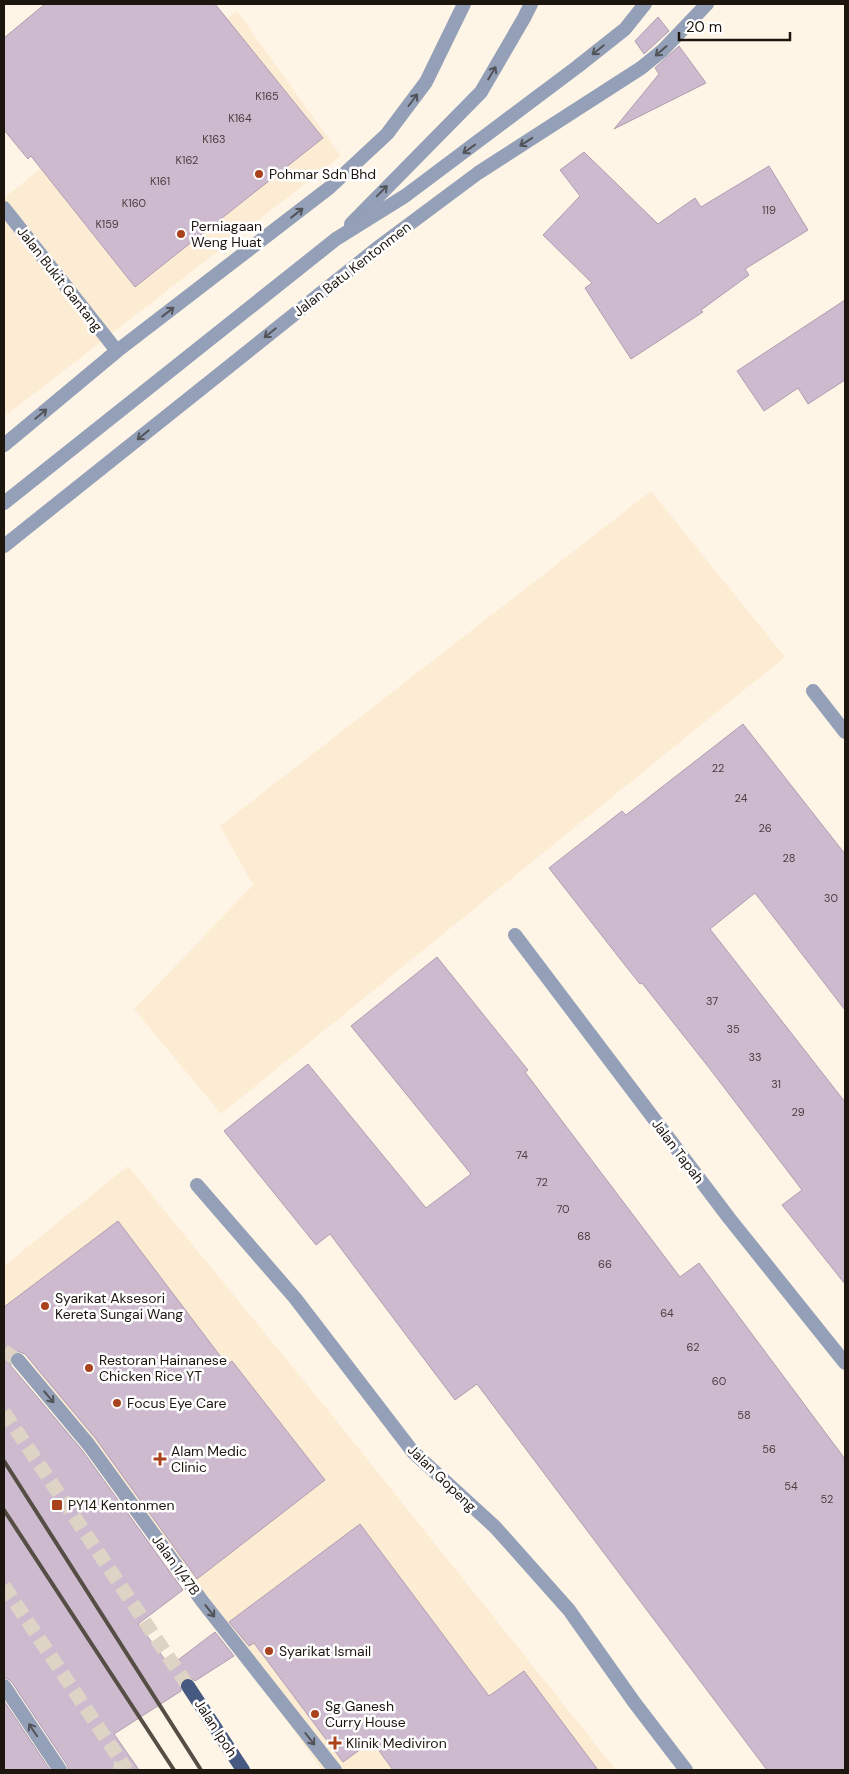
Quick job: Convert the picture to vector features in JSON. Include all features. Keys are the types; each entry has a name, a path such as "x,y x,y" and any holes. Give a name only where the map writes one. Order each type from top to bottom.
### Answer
{"main road":[{"name":"Jalan Ipoh","path":"188,1686 243,1770"}],"street":[{"path":"4,445 117,351 329,188 387,134 426,82 464,4"},
{"path":"336,239 481,92 531,4"},
{"path":"4,503 336,239 405,196 578,67 625,29 645,4"},
{"name":"Jalan Batu Kentonmen","path":"4,546 395,235 478,172 641,68 662,51 707,4"},
{"name":"Jalan Bukit Gantang","path":"4,208 117,351"},
{"path":"814,691 845,732"},
{"name":"Jalan Tapah","path":"515,935 729,1218 845,1363"},
{"name":"Jalan Gopeng","path":"197,1185 295,1298 413,1452 495,1527 569,1610 634,1702 686,1770"},
{"name":"Jalan 1/47B","path":"18,1360 89,1445 202,1601 335,1770"},
{"path":"4,1686 60,1770"}],"shaded area":[{"path":"237,11 341,156 4,417 4,198"},
{"path":"651,491 785,657 221,1114 134,1009 253,885 220,826"},
{"path":"128,1166 327,1409 616,1770 322,1770 4,1325 4,1266"}],"building":[{"path":"45,4 215,4 323,138 135,287 31,156 28,159 4,130 4,38"},
{"path":"658,17 669,31 644,54 635,41"},
{"path":"679,46 706,83 614,129 659,74 655,68"},
{"path":"584,152 658,224 695,198 701,207 769,166 808,230 745,269 749,275 701,310 703,312 631,359 585,288 592,283 543,235 580,196 560,170"},
{"path":"845,300 845,380 808,404 798,388 764,411 737,371"},
{"path":"743,724 845,854 845,1010 755,893 710,929 845,1102 845,1284 782,1205 802,1190 710,1069 549,868 622,811 626,815"},
{"path":"437,957 528,1070 525,1072 680,1277 699,1263 845,1459 845,1770 767,1770 477,1384 455,1400 330,1234 316,1245 224,1131 308,1064 426,1208 471,1174 351,1026"},
{"path":"118,1221 227,1365 232,1361 325,1480 197,1579 96,1439 25,1354 17,1351 12,1354 9,1361 11,1366 82,1450 183,1590 138,1624 170,1666 215,1632 234,1656 195,1681 191,1678 184,1678 180,1683 181,1691 114,1734 139,1770 69,1770 11,1681 4,1677 4,1307"},
{"path":"360,1524 489,1696 524,1671 598,1770 393,1770 372,1741 343,1762 254,1643 249,1646 229,1622"},
{"path":"4,1701 50,1770 4,1770"}],"tunnel":[{"path":"4,1351 18,1360"},
{"path":"4,1412 188,1686"},
{"path":"4,1586 127,1770"},
{"path":"120,1770 121,1762"}],"railway":[{"path":"4,1461 201,1770"},
{"path":"4,1510 174,1770"}],"place":[{"name":"Pohmar Sdn Bhd","path":"259,174"},
{"name":"Perniagaan Weng Huat","path":"181,234"},
{"name":"Syarikat Aksesori Kereta Sungai Wang","path":"45,1306"},
{"name":"Restoran Hainanese Chicken Rice YT","path":"89,1368"},
{"name":"Focus Eye Care","path":"117,1403"},
{"name":"Alam Medic Clinic","path":"160,1459"},
{"name":"PY14 Kentonmen","path":"57,1505"},
{"name":"Syarikat Ismail","path":"269,1651"},
{"name":"Sg Ganesh Curry House","path":"315,1714"},
{"name":"Klinik Mediviron","path":"335,1743"}]}
